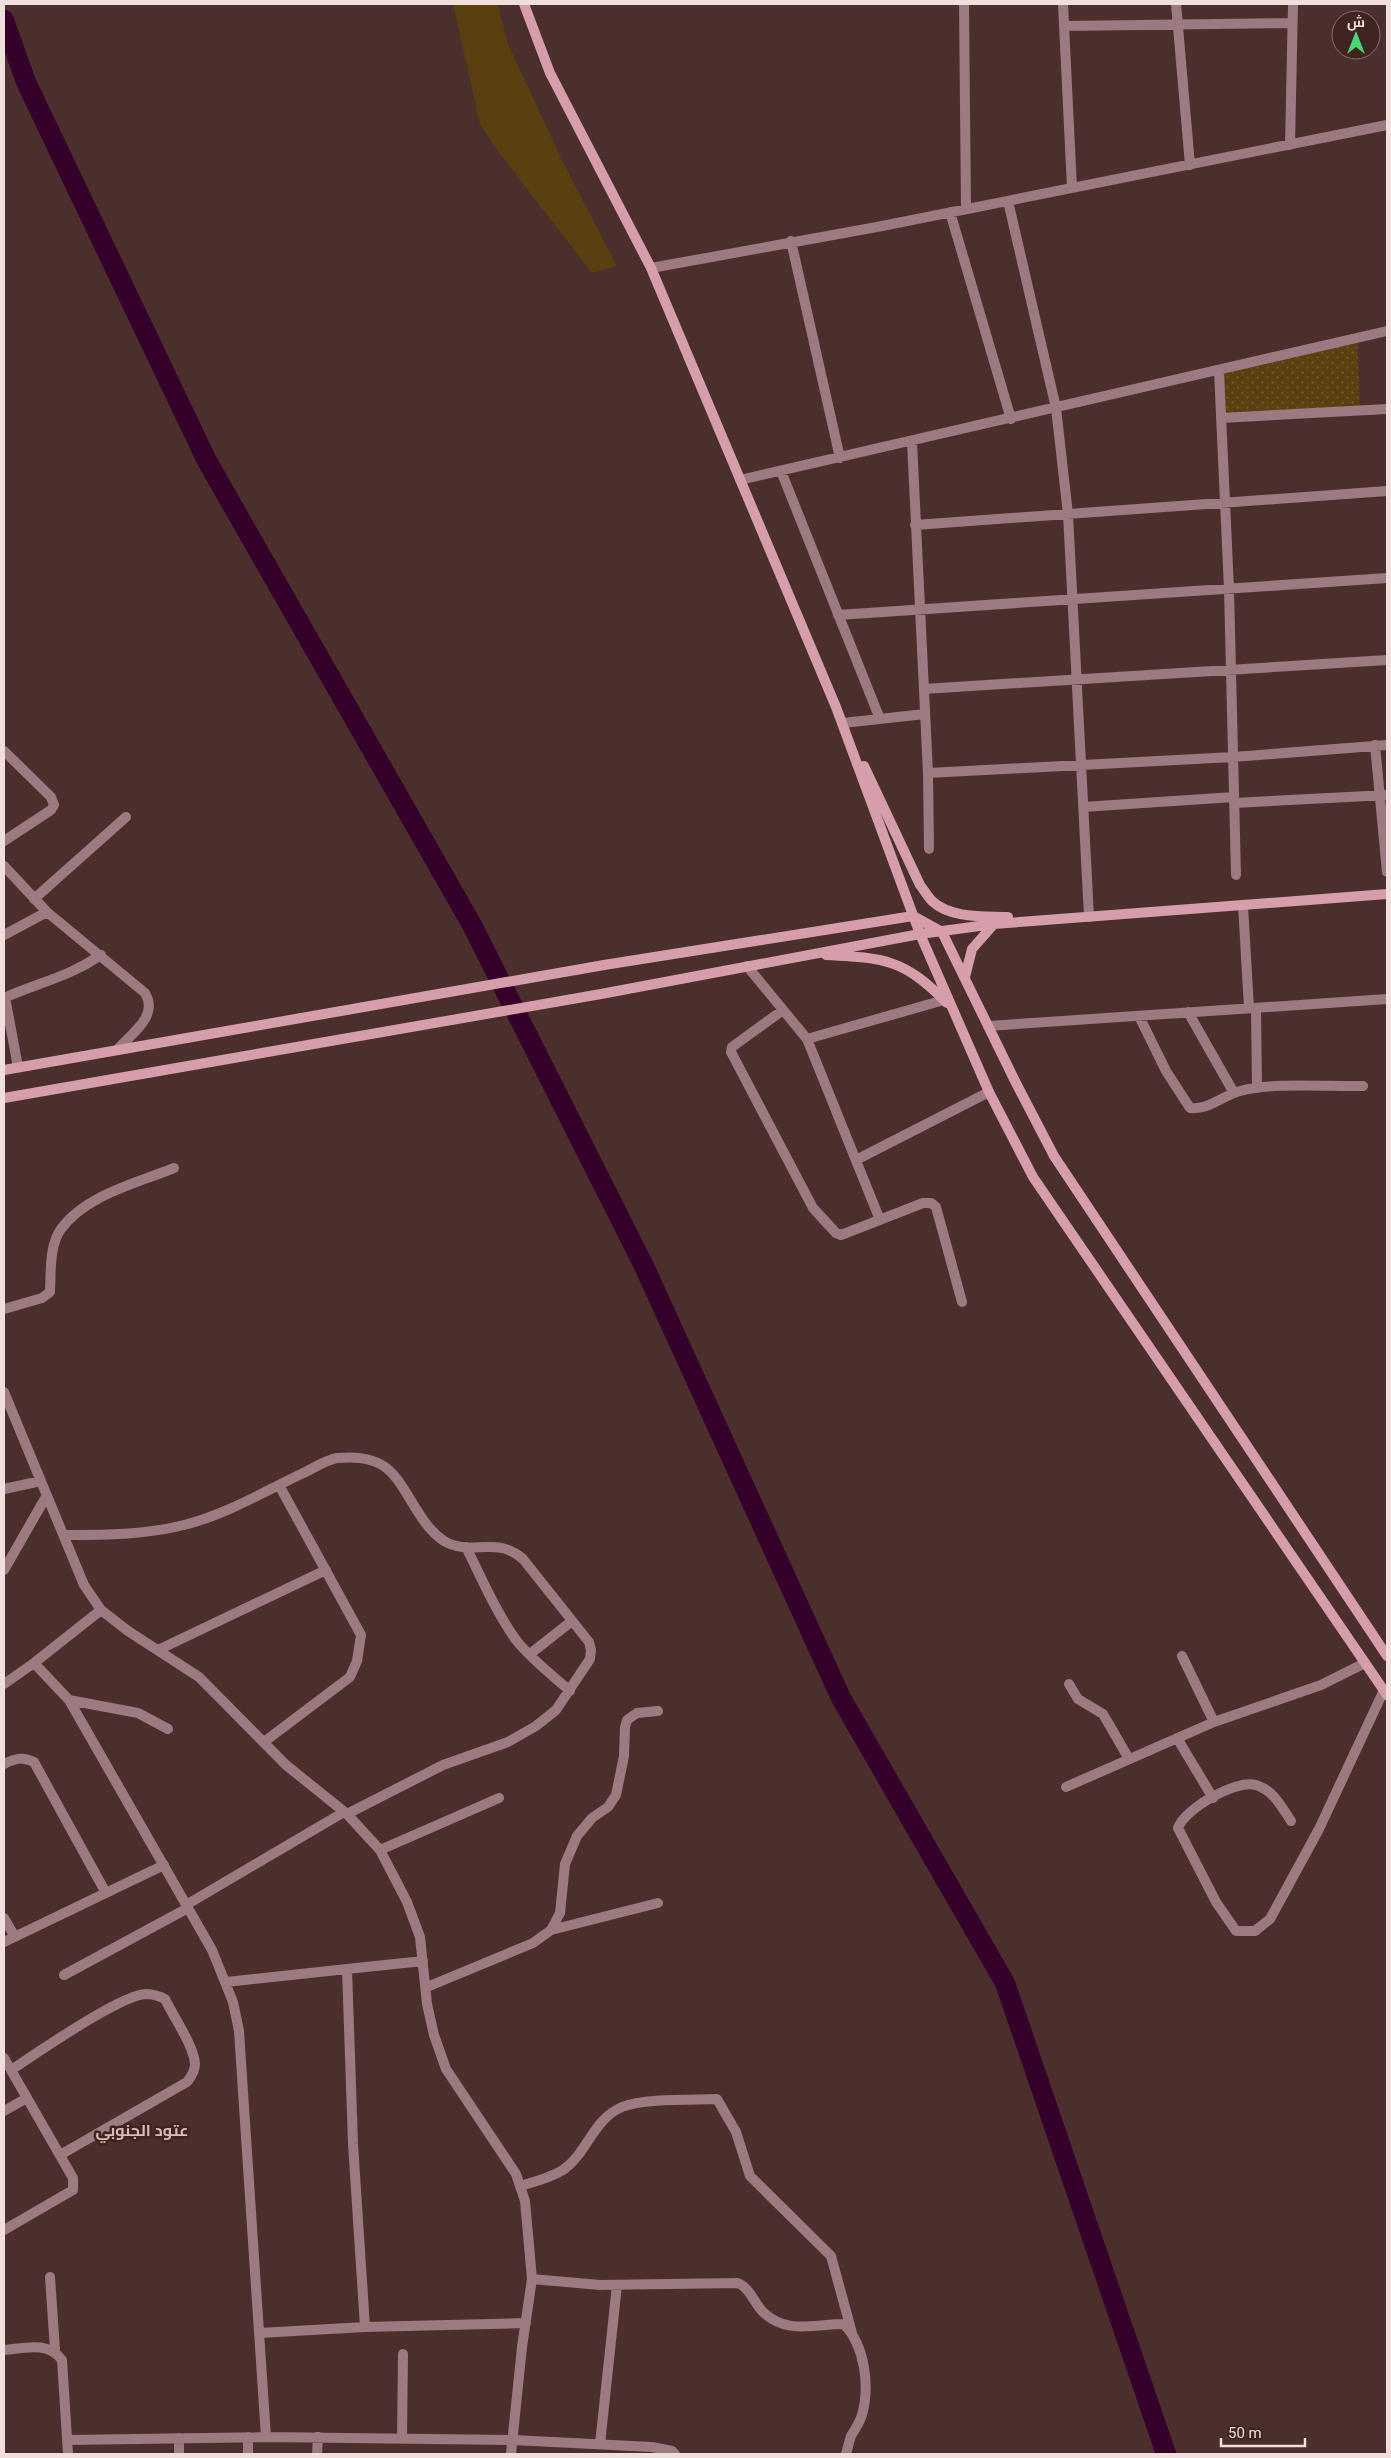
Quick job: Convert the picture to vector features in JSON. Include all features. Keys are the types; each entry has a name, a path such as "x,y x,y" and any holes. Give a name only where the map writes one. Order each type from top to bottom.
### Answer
{"street":[{"path":"524,4 550,73 651,268 836,707 920,885 932,901 946,909 961,914 1059,919"},
{"path":"964,4 966,209"},
{"path":"1063,4 1072,188"},
{"path":"1176,4 1190,164"},
{"path":"1290,144 1293,4"},
{"path":"1064,26 1292,23"},
{"path":"651,268 1008,201 1387,125"},
{"path":"1008,201 1056,408 1068,514 1089,917"},
{"path":"950,212 1011,419"},
{"path":"791,241 840,458"},
{"path":"740,480 912,442 1387,331"},
{"path":"1219,371 1229,589 1236,875"},
{"path":"1221,418 1387,409"},
{"path":"912,442 930,849"},
{"path":"781,471 880,719"},
{"path":"915,525 1387,492"},
{"path":"838,615 1387,578"},
{"path":"924,689 1387,660"},
{"path":"836,707 920,934 989,1092 1033,1177 1386,1692 1319,1829 1270,1919 1255,1932 1236,1932 1216,1902 1178,1828 1181,1819 1192,1809 1226,1791 1255,1785 1273,1794 1291,1821"},
{"path":"843,723 925,714"},
{"path":"928,773 1233,757 1387,744"},
{"path":"1375,745 1383,795 1387,872"},
{"path":"4,751 51,798 54,805 52,810 4,841"},
{"path":"1083,807 1383,795"},
{"path":"34,899 126,817"},
{"path":"4,866 46,912 101,955 145,993 150,1002 149,1014 116,1050"},
{"path":"4,1098 601,994 920,934 994,924 1387,894"},
{"path":"1243,905 1253,1008 1257,1088"},
{"path":"4,935 46,912"},
{"path":"4,1070 604,965 913,916 942,932 1054,1156 1387,1656"},
{"path":"965,977 972,949 994,924"},
{"path":"808,954 875,957 907,969 929,985 952,1008"},
{"path":"18,1067 4,998 67,975 101,955"},
{"path":"747,966 807,1039 880,1220"},
{"path":"988,1026 1387,999"},
{"path":"807,1039 944,1000"},
{"path":"783,1010 732,1047 732,1056 805,1194 818,1214 840,1235 923,1203 931,1203 936,1207 962,1302"},
{"path":"1188,1012 1234,1093"},
{"path":"1139,1016 1166,1071 1190,1108 1200,1109 1234,1093 1257,1088 1363,1086"},
{"path":"856,1160 989,1092"},
{"path":"4,1309 42,1298 50,1292 53,1250 60,1230 80,1211 103,1196 174,1168"},
{"path":"4,1392 84,1584 102,1610 199,1677 286,1764 346,1813 380,1850 407,1902 420,1937 427,2004 434,2035 446,2069 494,2138 516,2174 525,2202 529,2228 532,2279 511,2454"},
{"path":"64,1535 125,1536 154,1532 187,1524 226,1510 335,1458 364,1458 383,1466 398,1483 421,1518 445,1541 466,1547 498,1547 512,1550 523,1560 589,1642 591,1650 590,1658 570,1691 556,1710 536,1726 508,1742 443,1765 346,1813 64,1975"},
{"path":"4,1489 41,1481"},
{"path":"264,1742 350,1677 357,1661 362,1635 279,1485"},
{"path":"4,1570 47,1495"},
{"path":"466,1547 500,1615 517,1641 570,1691"},
{"path":"158,1650 326,1570"},
{"path":"4,1684 102,1610"},
{"path":"530,1654 572,1621"},
{"path":"1182,1656 1214,1722"},
{"path":"34,1663 69,1700 187,1906 226,1982 239,2031 266,2437"},
{"path":"1066,1787 1214,1722 1321,1685 1366,1663"},
{"path":"1069,1684 1078,1699 1103,1714 1129,1759"},
{"path":"69,1700 138,1713 168,1729"},
{"path":"551,1930 560,1913 565,1864 577,1836 592,1818 608,1807 616,1795 624,1756 627,1720 637,1713 658,1710"},
{"path":"1177,1738 1213,1798"},
{"path":"4,1764 15,1759 27,1759 34,1762 106,1893"},
{"path":"380,1850 499,1798"},
{"path":"4,1942 164,1865"},
{"path":"426,1987 533,1943 551,1930 658,1903"},
{"path":"4,1918 15,1937"},
{"path":"226,1982 424,1961"},
{"path":"347,1969 353,2144 365,2327"},
{"path":"10,2070 120,2002 145,1994 157,1995 164,1999 192,2052 195,2065 192,2076 187,2082 60,2154"},
{"path":"4,2058 74,2178 73,2190 4,2230"},
{"path":"4,2111 27,2098"},
{"path":"520,2186 548,2178 564,2169 597,2126 623,2107 642,2103 717,2099 736,2132 750,2176 831,2256 852,2333 860,2354 867,2386 862,2417 851,2437 846,2454"},
{"path":"50,2277 55,2350 62,2360 68,2454"},
{"path":"532,2279 617,2285 738,2282 744,2285 763,2312 778,2322 805,2328 844,2324 852,2333"},
{"path":"600,2444 617,2285"},
{"path":"259,2333 365,2327 526,2323"},
{"path":"4,2350 43,2347 55,2350"},
{"path":"402,2438 403,2354"},
{"path":"67,2440 248,2437 513,2440 652,2447 672,2451 675,2454"},
{"path":"248,2437 248,2454"},
{"path":"179,2438 179,2454"},
{"path":"317,2454 318,2438"}],"shaded area":[{"path":"453,4 498,4 507,42 564,164 617,266 592,273 500,154 480,124"},
{"path":"1357,338 1360,410 1221,418 1219,371"}],"waterway":[{"path":"4,20 26,82 207,461 472,925 643,1264 841,1698 1005,1983 1166,2454"}],"district":[{"name":"عتود الجنوبي","path":"142,2130"}]}
